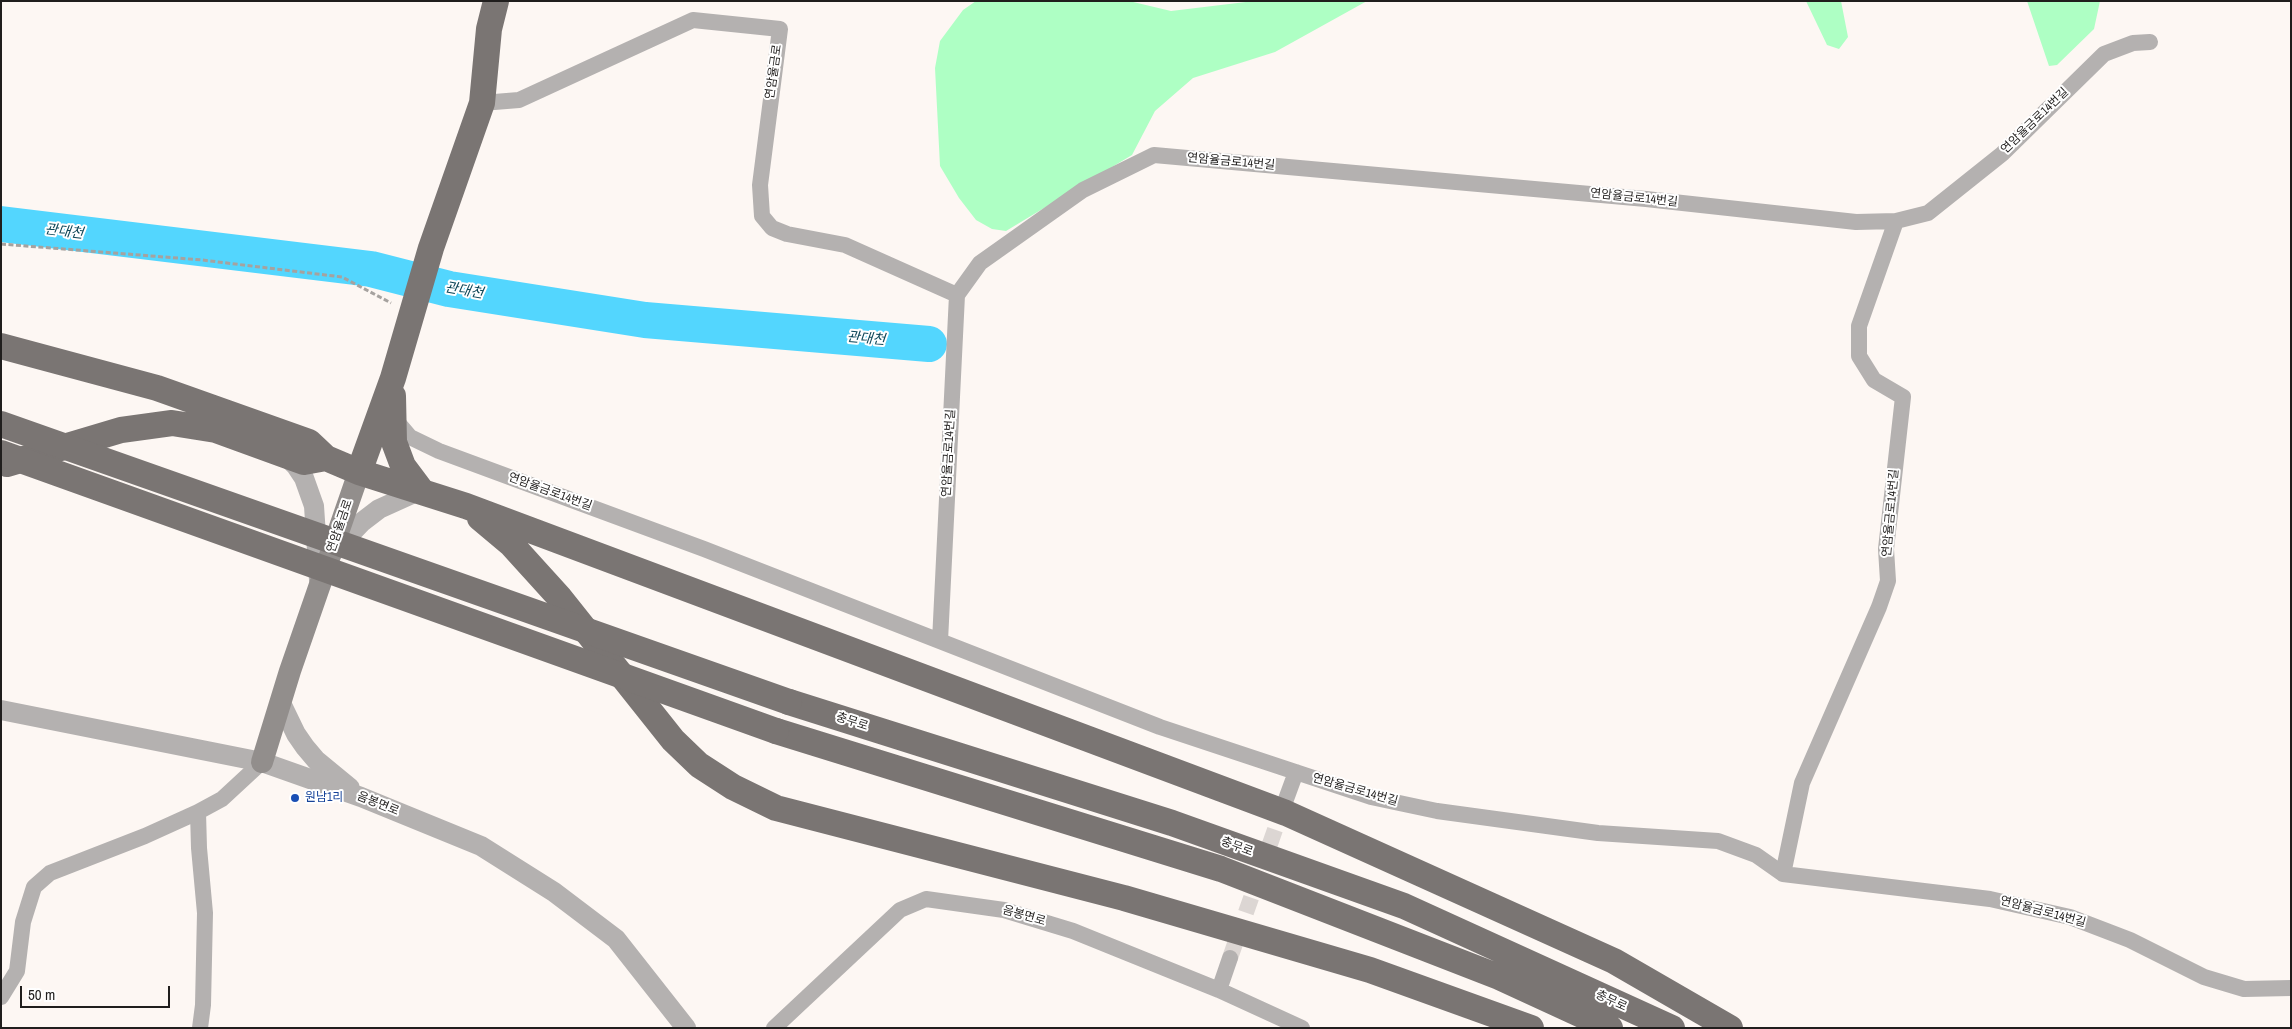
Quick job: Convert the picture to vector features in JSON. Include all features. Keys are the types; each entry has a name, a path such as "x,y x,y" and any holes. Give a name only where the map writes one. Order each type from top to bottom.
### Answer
{"main road":[{"path":"482,103 489,29 496,1"},
{"name":"연암율금로","path":"262,762 329,557 393,378 431,248 482,103"},
{"path":"1,346 157,388 309,442 326,458 359,472 421,490 466,506 1286,813 1614,961 1730,1028"},
{"path":"393,378 392,416 394,442 404,466 421,490"},
{"path":"1,466 121,430 172,423 216,430 304,462 326,458"},
{"name":"충무로","path":"1,424 789,702 1172,823 1404,906 1672,1028"},
{"name":"충무로","path":"1,452 776,731 1221,869 1499,977 1610,1028"},
{"path":"466,506 511,544 543,577 673,740 700,765 741,791 776,808 1124,898 1370,970 1531,1028"}],"street":[{"name":"연암율금로","path":"482,103 519,100 692,20 780,29 760,185 762,216 772,228 788,234 845,245 957,295"},
{"name":"연암율금로14번길","path":"940,641 957,295 980,263 988,257 1084,190 1154,155 1646,198 1856,222 1896,221 1928,213 1994,160 2104,54 2133,43 2150,42"},
{"name":"연암율금로14번길","path":"1783,874 1802,783 1879,608 1888,580 1886,549 1903,397 1874,380 1859,356 1859,326 1896,221"},
{"name":"연암율금로14번길","path":"392,416 410,437 439,451 704,549 1160,727 1371,797 1437,812 1598,833 1718,842 1756,855 1783,874 1990,899 2008,903 2070,917 2130,940 2204,977 2244,989 2291,988"},
{"path":"284,454 296,466 304,478 314,506 319,587"},
{"path":"329,557 373,513 421,490"},
{"path":"281,703 296,734 316,760 361,797"},
{"name":"음봉면로","path":"1,710 262,762 361,797 481,846 554,892 616,939 686,1028"},
{"path":"1,997 17,971 23,922 34,887 50,873 145,836 222,799 262,762"},
{"path":"1285,802 1296,772"},
{"path":"198,812 205,913 203,1006 200,1028"},
{"name":"음봉면로","path":"774,1028 900,910 926,899 953,901 1004,910 1073,930 1219,990 1302,1028"},
{"path":"1219,990 1230,958"}],"path":[{"path":"1,244 202,260 342,277 414,303"}],"green space":[{"path":"976,1 1129,1 1171,11 1254,1 1367,1 1275,52 1193,78 1155,111 1132,155 1006,231 992,229 976,220 959,198 940,166 935,68 940,41 963,10"},
{"path":"1806,1 1841,1 1848,37 1839,49 1827,45"},
{"path":"2027,1 2100,1 2094,29 2057,65 2049,66"}],"waterway":[{"name":"관대천","path":"1,224 371,269 449,289 645,320 929,344"}],"tunnel":[{"path":"1230,958 1284,804"}],"place":[{"name":"원남1리","path":"295,798"}]}
